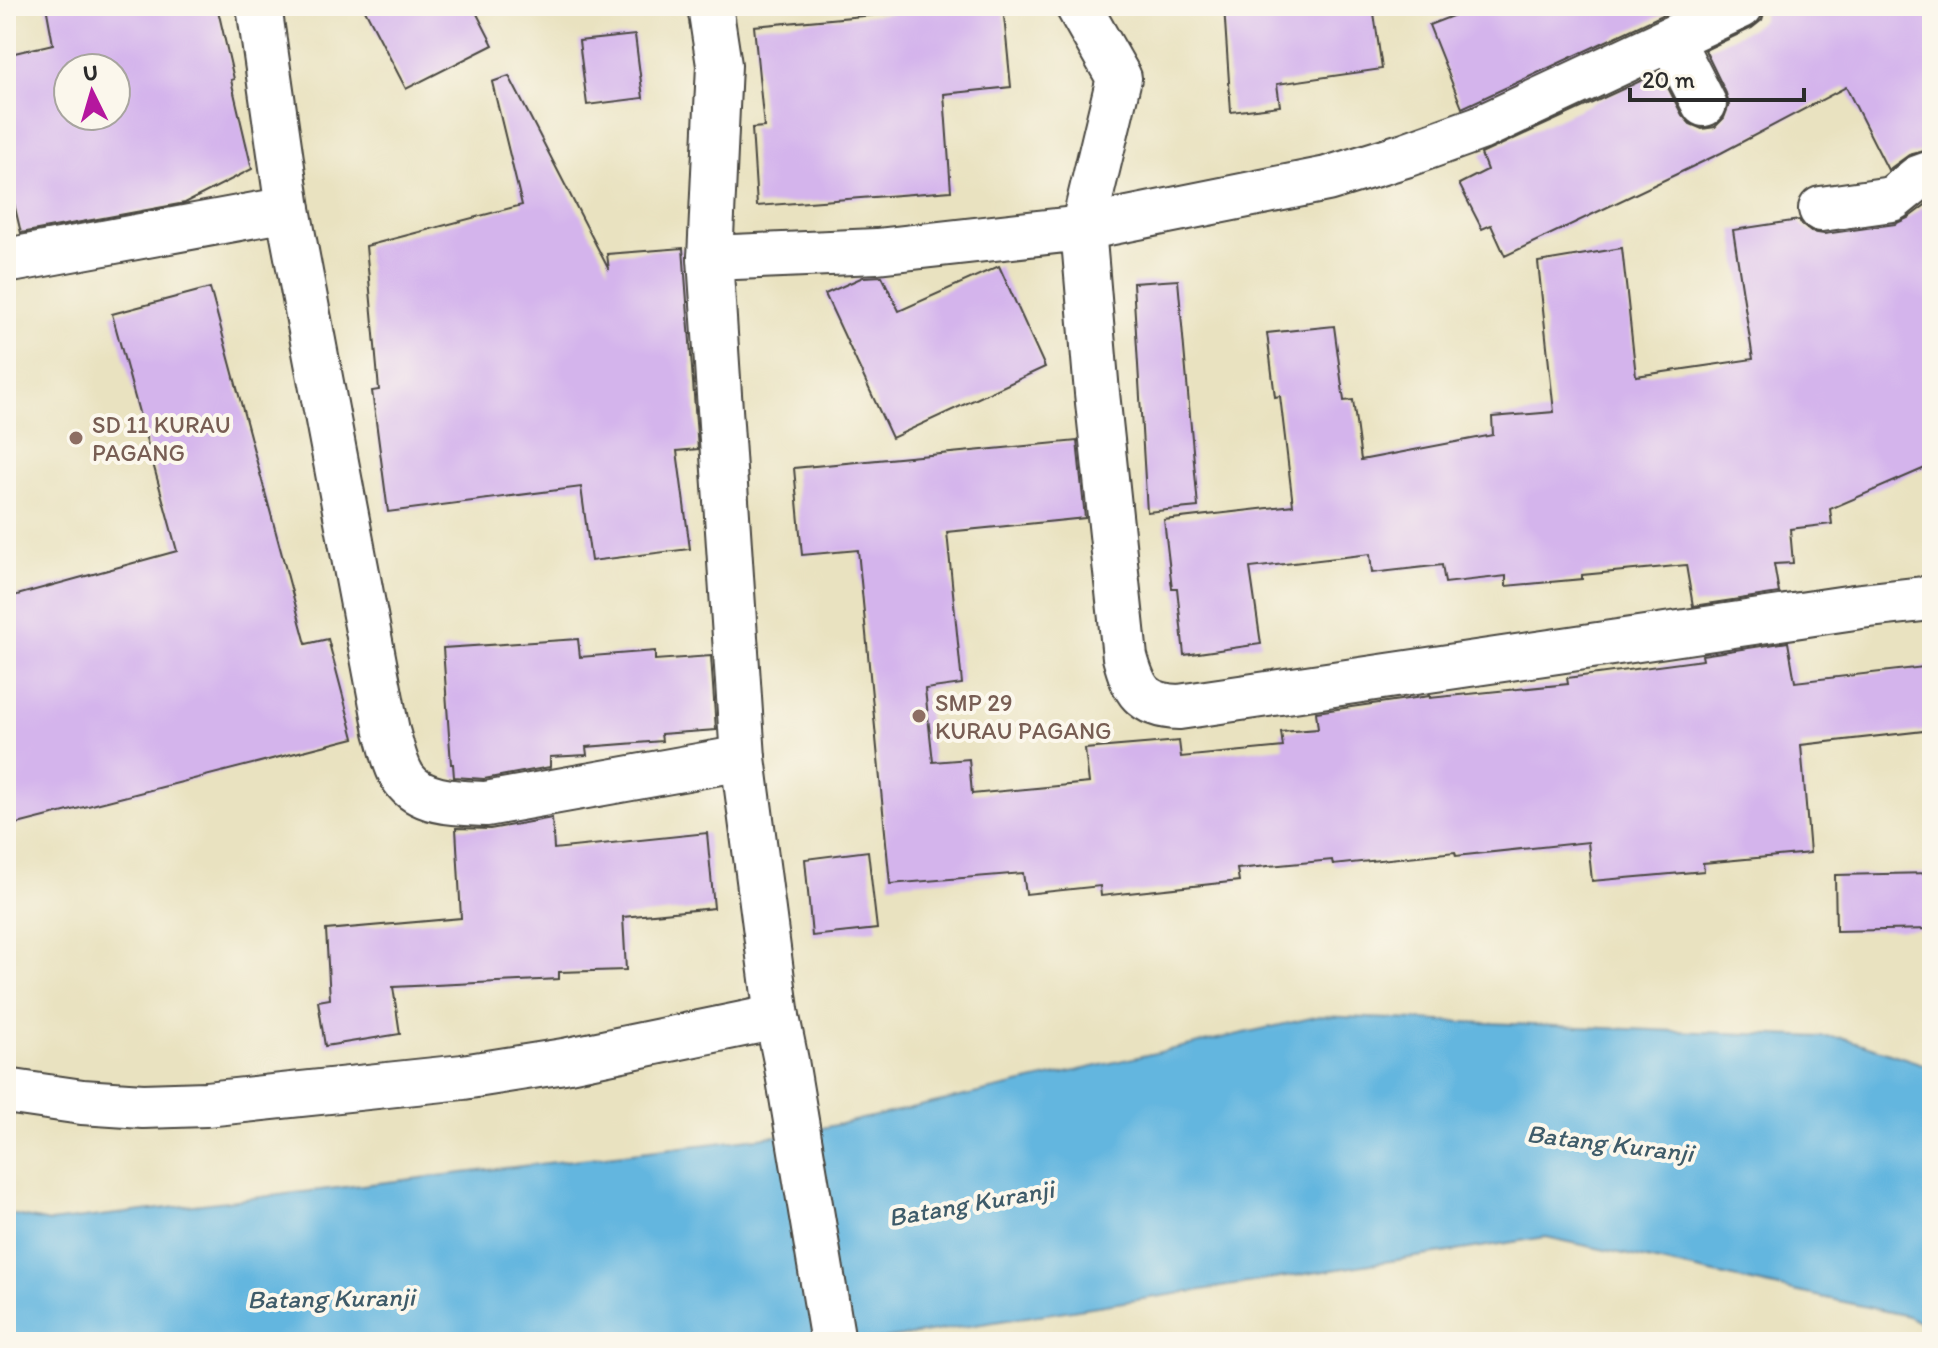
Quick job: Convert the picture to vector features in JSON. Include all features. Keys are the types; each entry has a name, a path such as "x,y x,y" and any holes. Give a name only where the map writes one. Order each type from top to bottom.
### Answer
{"street":[{"path":"259,6 288,209 387,731 405,781 427,797 486,804 743,758"},
{"path":"710,6 719,65 710,258 743,758 777,1017 833,1342"},
{"path":"1078,6 1119,78 1083,228 1125,657 1140,694 1162,706 1179,707 1932,598"},
{"path":"710,258 877,251 1083,228 1327,179 1480,128 1741,6"},
{"path":"1671,39 1704,104"},
{"path":"1821,209 1892,199 1918,178 1932,173"},
{"path":"6,261 288,209"},
{"path":"6,1091 82,1102 143,1106 206,1104 463,1077 564,1061 777,1017"}],"water":[{"name":"Batang Kuranji","path":"1320,1016 1844,1038 1932,1067 1932,1329 1908,1316 1546,1237 864,1342 6,1342 6,1213 50,1222 800,1133"}],"building":[{"path":"46,6 217,6 252,169 185,203 21,233 6,170 6,55 53,44"},
{"path":"363,6 473,6 493,45 406,89"},
{"path":"1003,6 1011,87 944,94 951,191 757,206 752,128 764,127 754,26 895,13 894,9"},
{"path":"1224,6 1373,6 1382,69 1277,84 1280,106 1231,112"},
{"path":"1478,6 1682,6 1462,108 1429,25"},
{"path":"1766,6 1932,6 1932,149 1909,155 1888,170 1846,87 1721,153 1505,256 1491,225 1482,229 1459,184 1487,170 1481,154 1660,72 1682,115 1690,124 1702,129 1715,127 1724,118 1729,105 1705,50 1752,28 1762,20"},
{"path":"635,35 643,98 587,105 579,41"},
{"path":"509,76 609,270 607,254 683,248 698,449 677,451 690,549 591,561 581,487 388,512 372,391 379,390 366,246 522,205 492,82"},
{"path":"1932,200 1932,465 1830,509 1832,524 1790,529 1793,563 1774,564 1779,593 1693,606 1686,565 1506,586 1506,576 1445,583 1442,565 1372,573 1370,554 1250,568 1261,644 1184,655 1177,588 1172,588 1164,520 1293,505 1280,396 1275,397 1267,333 1334,326 1344,401 1353,400 1361,460 1493,435 1492,417 1554,412 1538,262 1622,248 1636,376 1753,359 1733,230 1799,220 1811,232 1824,234 1895,224"},
{"path":"999,266 1045,367 892,438 825,294 863,277 882,276 899,311"},
{"path":"1178,280 1198,507 1147,512 1133,283"},
{"path":"210,288 306,644 328,639 354,738 6,827 6,598 177,551 112,314"},
{"path":"1077,441 1085,518 947,532 962,684 925,689 933,762 969,759 972,794 1089,783 1085,749 1179,741 1181,757 1283,747 1281,732 1318,729 1316,712 1430,696 1568,684 1567,678 1703,660 1702,655 1788,642 1795,682 1932,666 1932,730 1801,745 1810,853 1703,863 1704,871 1592,881 1588,842 1456,856 1455,852 1333,865 1332,860 1237,869 1239,881 1101,896 1100,886 1026,894 1023,873 890,884 858,550 802,555 794,468"},
{"path":"578,639 580,657 655,651 655,660 711,656 716,730 661,734 662,741 586,747 587,755 550,757 550,767 484,779 454,777 443,648"},
{"path":"552,818 554,849 707,833 714,908 623,917 626,970 559,972 559,979 393,987 400,1034 325,1046 318,1001 330,999 326,930 461,918 456,828 490,829"},
{"path":"868,851 877,929 812,936 805,859"},
{"path":"1932,873 1932,929 1836,931 1835,875"}],"place":[{"name":"SD 11 KURAU PAGANG","path":"76,438"},
{"name":"SMP 29 KURAU PAGANG","path":"919,716"}]}
